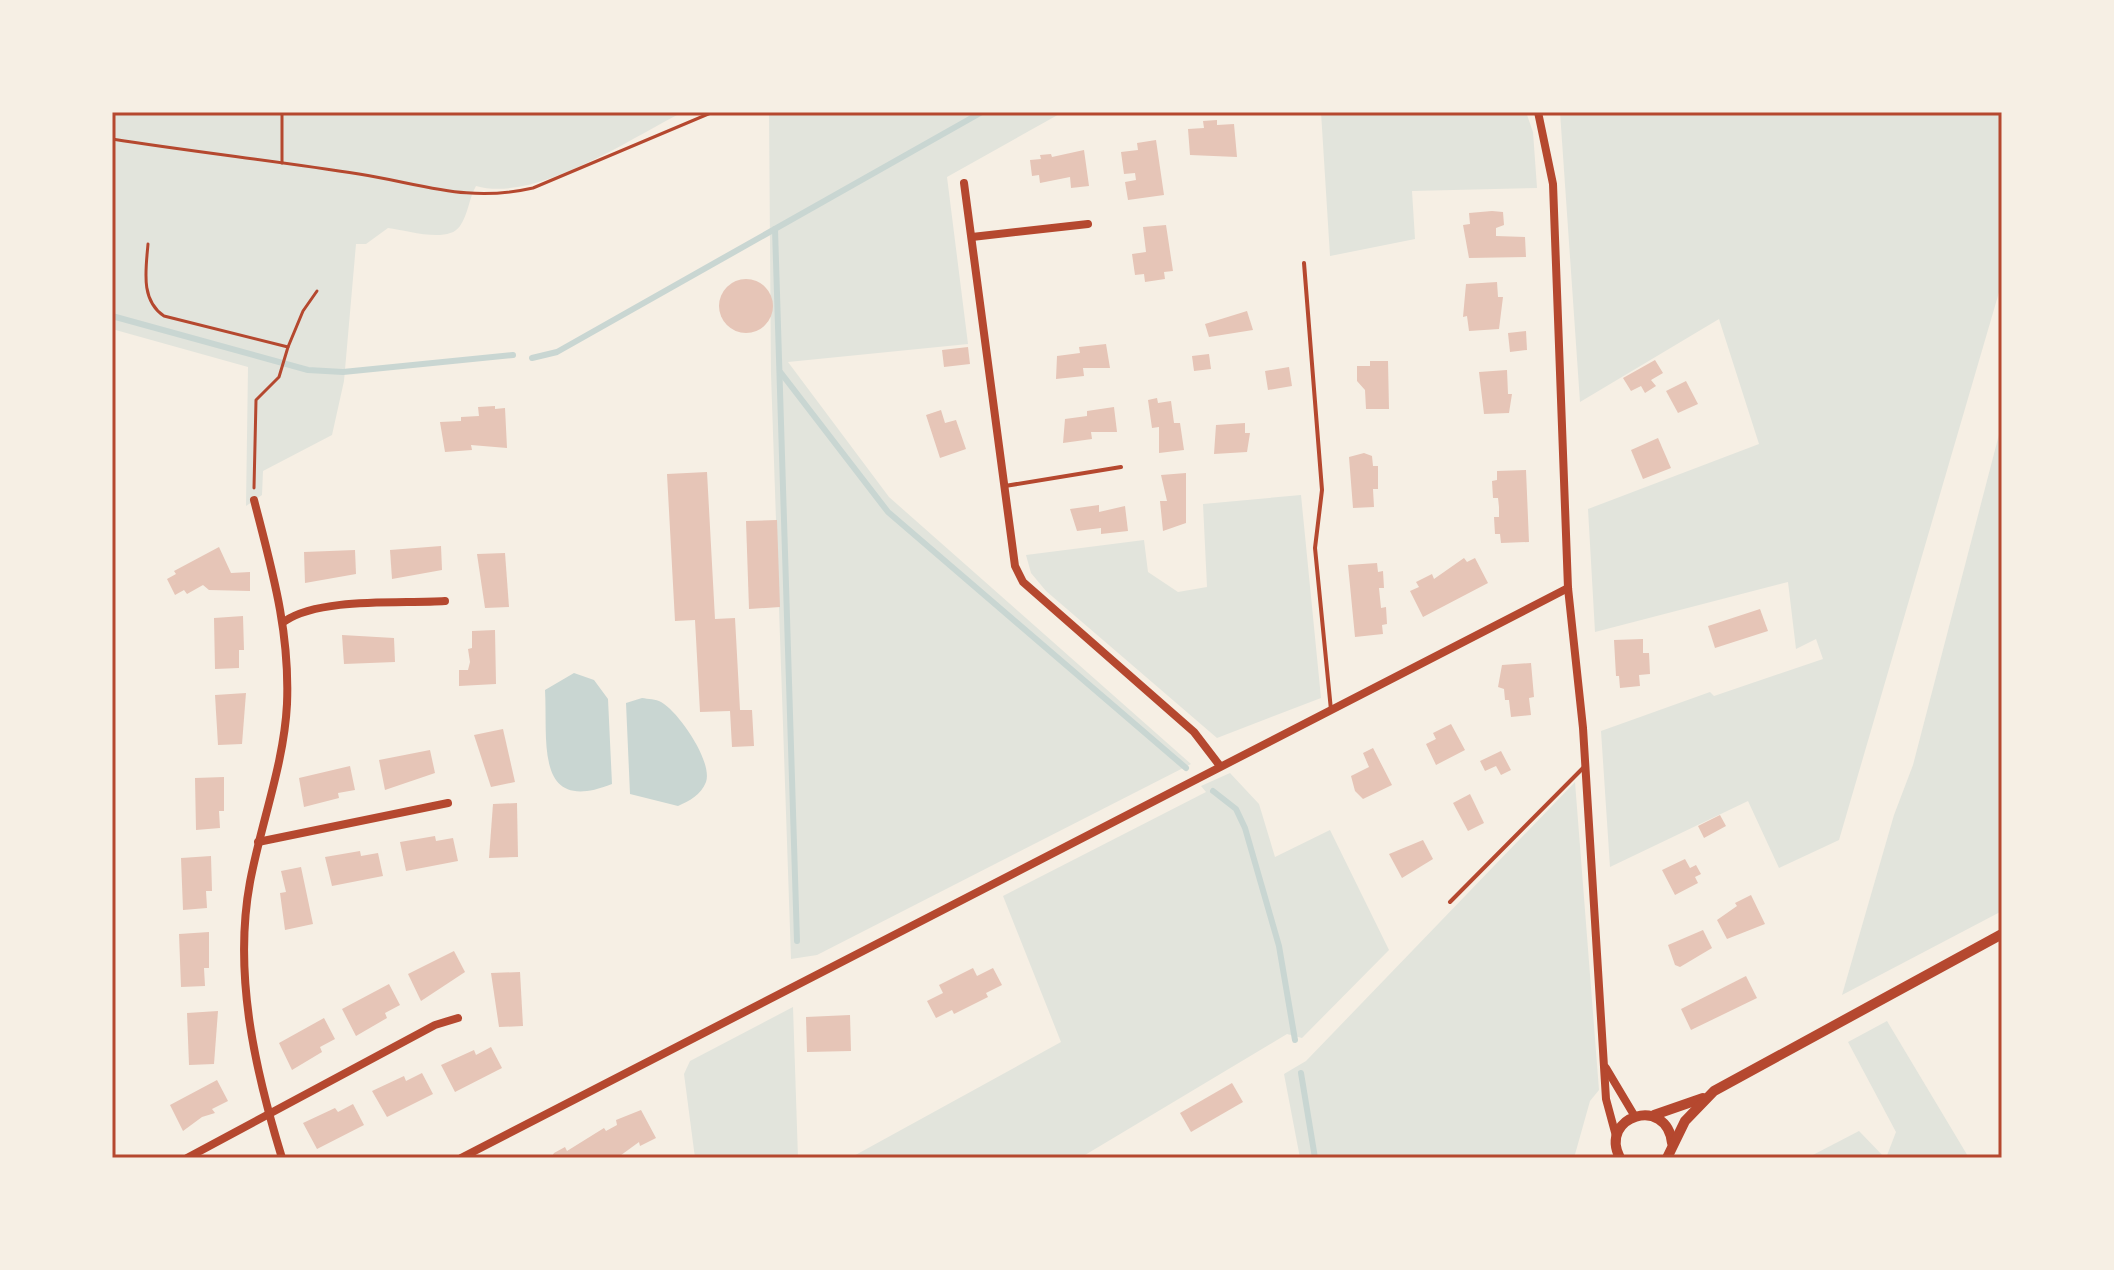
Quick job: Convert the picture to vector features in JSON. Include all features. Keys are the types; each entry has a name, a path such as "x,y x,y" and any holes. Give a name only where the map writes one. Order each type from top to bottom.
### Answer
{"street":[{"path":"1538,112 1553,184 1568,588 1583,728 1606,1099 1615,1150"},
{"path":"964,183 1013,556 1023,582 1194,732 1220,766"},
{"path":"972,237 1088,224"},
{"path":"254,500 285,621 285,729 249,886 244,954 250,1022 268,1113 282,1158"},
{"path":"461,1158 1568,588"},
{"path":"285,621 299,612 320,608 445,601"},
{"path":"258,842 448,803"},
{"path":"1615,1150 1622,1123 1634,1115 1654,1115 1705,1098 1767,1060 2002,934"},
{"path":"187,1158 435,1025 458,1018"},
{"path":"1604,1063 1634,1115"},
{"path":"1667,1158 1685,1121 1705,1098"},
{"path":"1654,1115 1666,1124 1672,1145"}],"lane":[{"path":"1304,263 1322,490 1315,548 1331,710"},
{"path":"1004,486 1121,467"},
{"path":"1450,902 1584,767"}],"path":[{"path":"282,112 282,163"},
{"path":"112,139 363,175 429,190 474,196 503,195 533,188 713,112"},
{"path":"148,244 146,281 149,300 156,311 164,316 288,349"},
{"path":"254,500 256,400 279,377 303,311 317,291"}],"shaded area":[{"path":"112,112 683,112 610,152 554,177 500,189 476,186 463,222 454,231 437,235 388,228 366,244 356,244 344,381 332,435 263,471 262,495 246,506 248,367 112,329"},
{"path":"769,112 1063,112 947,177 968,344 788,362 889,497 1191,764 817,955 791,959 771,374"},
{"path":"1321,112 1526,112 1533,132 1537,188 1412,191 1415,239 1330,256"},
{"path":"1560,112 2002,112 2002,282 1839,840 1779,868 1748,801 1610,867 1601,731 1710,692 1714,696 1823,659 1816,639 1796,649 1788,582 1595,632 1588,509 1759,444 1719,319 1580,402"},
{"path":"2002,423 2002,911 1842,995 1894,815 1913,765"},
{"path":"1301,495 1321,698 1217,738 1046,591 1031,573 1026,555 1144,540 1148,572 1178,592 1207,587 1203,504"},
{"path":"574,673 594,680 608,699 612,784 587,791 569,790 557,782 547,751 545,690"},
{"path":"642,698 661,702 677,716 693,738 704,762 707,773 704,787 678,806 630,794 626,703"},
{"path":"1230,773 1259,804 1275,857 1330,830 1389,950 1302,1038 1287,1034 1080,1158 850,1158 1061,1042 1003,896 1206,792 1201,786"},
{"path":"1575,782 1599,1090 1590,1101 1574,1158 1300,1158 1284,1074 1306,1061"},
{"path":"793,1007 798,1158 695,1158 684,1074 690,1061"},
{"path":"1887,1021 1969,1158 1886,1158 1896,1132 1848,1042"},
{"path":"1859,1131 1885,1158 1807,1158"}],"building":[{"path":"1217,120 1217,125 1234,124 1237,157 1190,155 1188,129 1204,128 1203,121"},
{"path":"1156,140 1164,195 1128,200 1125,182 1136,180 1135,173 1124,174 1121,152 1138,150 1137,143"},
{"path":"1084,150 1089,186 1071,188 1070,177 1040,183 1039,175 1032,176 1030,160 1041,159 1040,155 1051,154 1052,157"},
{"path":"1503,212 1504,225 1496,228 1496,236 1525,237 1526,257 1469,258 1463,225 1470,224 1469,213"},
{"path":"1166,225 1173,271 1164,272 1165,279 1145,282 1144,274 1135,275 1132,254 1146,252 1143,227"},
{"path":"746,279 765,287 773,306 765,325 746,333 727,325 719,306 727,287"},
{"path":"1497,282 1498,297 1503,297 1499,329 1469,331 1467,316 1463,317 1466,284"},
{"path":"1247,311 1253,330 1209,337 1205,324"},
{"path":"1526,331 1527,350 1510,352 1508,333"},
{"path":"1106,344 1110,368 1083,368 1084,376 1056,379 1057,356 1080,353 1079,347"},
{"path":"968,347 970,364 944,367 942,350"},
{"path":"1209,354 1211,369 1194,371 1192,356"},
{"path":"1655,360 1663,373 1651,380 1656,386 1645,393 1641,386 1631,391 1623,378"},
{"path":"1370,361 1388,361 1389,409 1366,409 1365,390 1357,381 1357,366 1370,366"},
{"path":"1289,367 1292,386 1268,390 1265,371"},
{"path":"1507,370 1508,394 1512,394 1509,413 1484,414 1479,372"},
{"path":"1686,381 1698,404 1678,413 1666,391"},
{"path":"1157,398 1158,403 1171,401 1174,423 1180,423 1184,450 1159,453 1159,427 1152,428 1148,400"},
{"path":"495,406 495,409 505,408 507,448 471,445 472,450 445,452 440,422 479,416 478,407"},
{"path":"1114,407 1117,432 1091,432 1092,439 1063,443 1065,419 1087,416 1087,411"},
{"path":"941,410 945,423 956,420 966,449 940,458 926,415"},
{"path":"1245,423 1245,433 1250,433 1247,452 1214,454 1216,425"},
{"path":"1658,438 1671,468 1643,479 1631,450"},
{"path":"1364,453 1372,456 1373,466 1378,466 1378,489 1373,489 1374,507 1353,508 1349,457"},
{"path":"1526,470 1529,542 1501,543 1500,534 1495,534 1494,517 1499,517 1499,507 1498,498 1493,498 1492,481 1497,480 1497,471"},
{"path":"707,472 715,619 735,618 740,710 752,710 754,746 732,747 730,711 700,712 695,620 675,621 667,474"},
{"path":"1186,473 1186,523 1163,531 1160,501 1167,501 1161,475"},
{"path":"1099,505 1099,512 1125,506 1128,531 1101,534 1101,528 1077,531 1070,509"},
{"path":"777,520 780,607 749,609 746,521"},
{"path":"441,546 442,570 392,579 390,550"},
{"path":"219,547 231,573 250,572 250,591 209,590 203,585 187,594 184,590 175,595 167,579 176,574 174,571"},
{"path":"355,550 356,574 305,583 304,552"},
{"path":"505,553 509,607 485,608 477,554"},
{"path":"1464,558 1467,562 1475,558 1488,583 1423,617 1410,591 1419,587 1416,582 1432,574 1434,579"},
{"path":"1377,563 1378,572 1383,571 1384,588 1379,588 1381,608 1386,607 1387,624 1382,625 1383,634 1355,637 1348,565"},
{"path":"1760,609 1768,631 1715,648 1708,626"},
{"path":"243,616 244,650 239,650 239,668 215,669 214,618"},
{"path":"495,630 496,684 459,686 459,670 468,670 470,662 468,649 472,648 472,631"},
{"path":"342,635 394,638 395,662 344,664"},
{"path":"1643,639 1643,653 1649,653 1650,674 1639,675 1640,686 1620,688 1619,676 1616,676 1614,640"},
{"path":"1531,663 1534,697 1529,698 1531,715 1511,717 1509,700 1505,700 1504,689 1498,687 1502,665"},
{"path":"246,693 242,744 218,745 215,695"},
{"path":"1451,724 1465,750 1436,765 1426,744 1436,739 1433,733"},
{"path":"503,729 515,782 491,787 474,735"},
{"path":"1373,748 1392,785 1363,799 1355,791 1351,776 1369,767 1363,753"},
{"path":"430,750 435,773 385,790 379,760"},
{"path":"1501,751 1511,770 1501,775 1496,766 1485,771 1480,761"},
{"path":"350,766 355,790 338,793 339,798 304,807 299,778"},
{"path":"224,777 224,811 219,811 220,828 196,830 195,778"},
{"path":"1470,794 1484,823 1468,831 1453,803"},
{"path":"517,803 518,857 489,858 493,804"},
{"path":"1720,815 1726,826 1704,838 1698,826"},
{"path":"435,836 436,841 453,838 458,861 406,871 400,842"},
{"path":"1423,840 1433,859 1402,878 1389,854"},
{"path":"360,851 361,856 378,853 383,876 332,886 325,857"},
{"path":"211,856 212,891 206,891 207,908 183,910 181,858"},
{"path":"1685,859 1690,868 1696,865 1701,874 1695,877 1698,883 1675,895 1662,870"},
{"path":"301,867 313,924 285,930 280,893 286,892 281,871"},
{"path":"1751,895 1765,924 1727,939 1717,920 1737,906 1735,903"},
{"path":"1703,930 1712,948 1680,967 1675,965 1668,945"},
{"path":"209,932 209,968 204,968 205,986 181,987 179,934"},
{"path":"454,951 465,972 421,1001 408,974"},
{"path":"973,968 977,976 993,968 1002,985 986,993 988,997 954,1014 952,1010 936,1018 927,1001 943,993 939,985"},
{"path":"520,972 523,1026 499,1027 491,973"},
{"path":"1746,976 1757,998 1691,1030 1681,1009"},
{"path":"389,984 400,1005 385,1013 387,1018 356,1036 342,1009"},
{"path":"218,1011 214,1064 189,1065 187,1013"},
{"path":"850,1015 851,1051 807,1052 806,1017"},
{"path":"324,1018 335,1039 320,1047 322,1052 292,1070 279,1043"},
{"path":"491,1047 502,1068 455,1092 441,1065 474,1050 476,1055"},
{"path":"422,1073 433,1094 387,1117 372,1091 404,1076 406,1081"},
{"path":"217,1080 228,1101 212,1109 215,1113 202,1117 183,1131 170,1105"},
{"path":"1232,1083 1243,1102 1191,1132 1180,1113"},
{"path":"353,1104 364,1125 317,1149 303,1123 335,1108 338,1112"},
{"path":"641,1110 656,1138 640,1146 639,1142 617,1158 551,1158 565,1147 567,1151 604,1128 606,1131 617,1125 616,1120"}],"waterway":[{"path":"532,358 557,352 982,112"},
{"path":"775,229 797,941"},
{"path":"112,316 308,370 343,372 513,355"},
{"path":"781,373 888,512 1186,768"},
{"path":"1213,791 1236,809 1245,828 1279,946 1295,1040"},
{"path":"1301,1073 1315,1158"}]}
